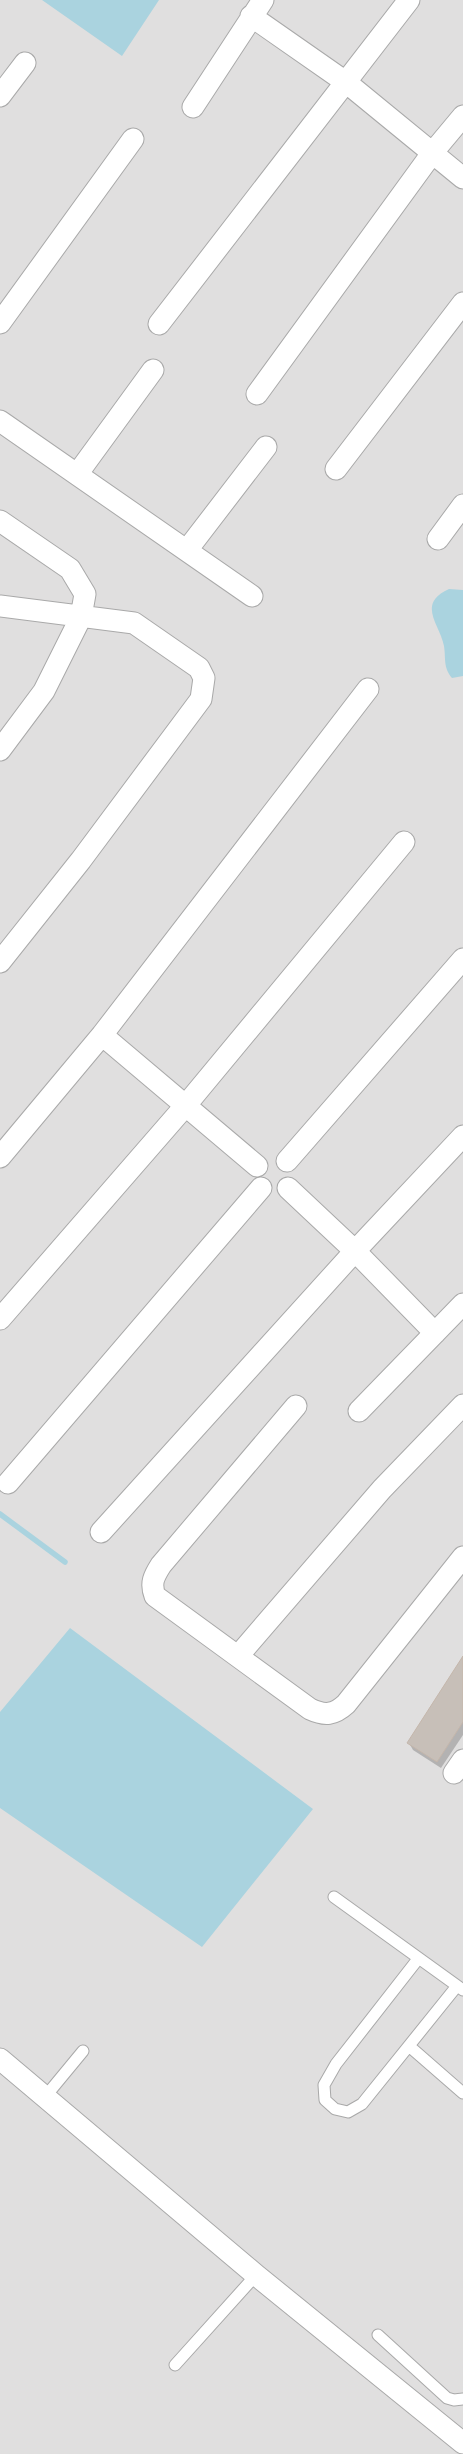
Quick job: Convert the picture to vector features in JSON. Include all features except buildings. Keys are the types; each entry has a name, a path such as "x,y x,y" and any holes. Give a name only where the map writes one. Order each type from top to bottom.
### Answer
{"street":[{"path":"160,324 409,0"},
{"path":"193,107 257,8 463,178"},
{"path":"0,96 25,63"},
{"path":"257,394 432,152 463,116"},
{"path":"0,323 134,139"},
{"path":"336,469 463,303"},
{"path":"78,473 153,370"},
{"path":"0,421 78,473 252,596"},
{"path":"187,550 266,447"},
{"path":"438,539 463,506"},
{"path":"0,521 70,569 85,594 81,617 44,691 0,750"},
{"path":"0,606 134,623 154,635 198,668 204,678 200,700 81,860 0,962"},
{"path":"0,1157 102,1035 368,689"},
{"path":"0,1319 186,1105 404,842"},
{"path":"287,1161 463,959"},
{"path":"102,1035 257,1166"},
{"path":"100,1532 355,1251 463,1136"},
{"path":"277,1156 287,1161 292,1169 292,1179 288,1188 279,1193 270,1193 261,1188 256,1178 257,1166 265,1158 277,1156"},
{"path":"8,1483 261,1188"},
{"path":"288,1188 355,1251 435,1333"},
{"path":"359,1411 463,1304"},
{"path":"238,1656 382,1489 463,1405"},
{"path":"296,1406 161,1565 154,1577 152,1587 155,1596 310,1709 330,1714 338,1711 463,1557"},
{"path":"0,2059 256,2275 463,2443"},
{"path":"459,2454 463,2449"}],"lane":[{"path":"334,1897 460,1988 409,2046 362,2104 348,2112 334,2109 326,2100 324,2085 336,2064 418,1959"},
{"path":"409,2046 463,2093"},
{"path":"45,2097 83,2051"},
{"path":"175,2365 256,2275"},
{"path":"378,2335 447,2398 454,2400 463,2399"}],"shaded area":[{"path":"0,0 463,0 463,2454 0,2454"}],"water":[{"path":"42,0 159,0 122,56"},
{"path":"449,589 463,590 463,676 452,678 447,670 444,646 435,622 432,608 434,601 439,595"},
{"path":"70,1628 313,1809 202,1947 0,1808 0,1712"}],"waterway":[{"path":"0,1514 65,1562"}]}
